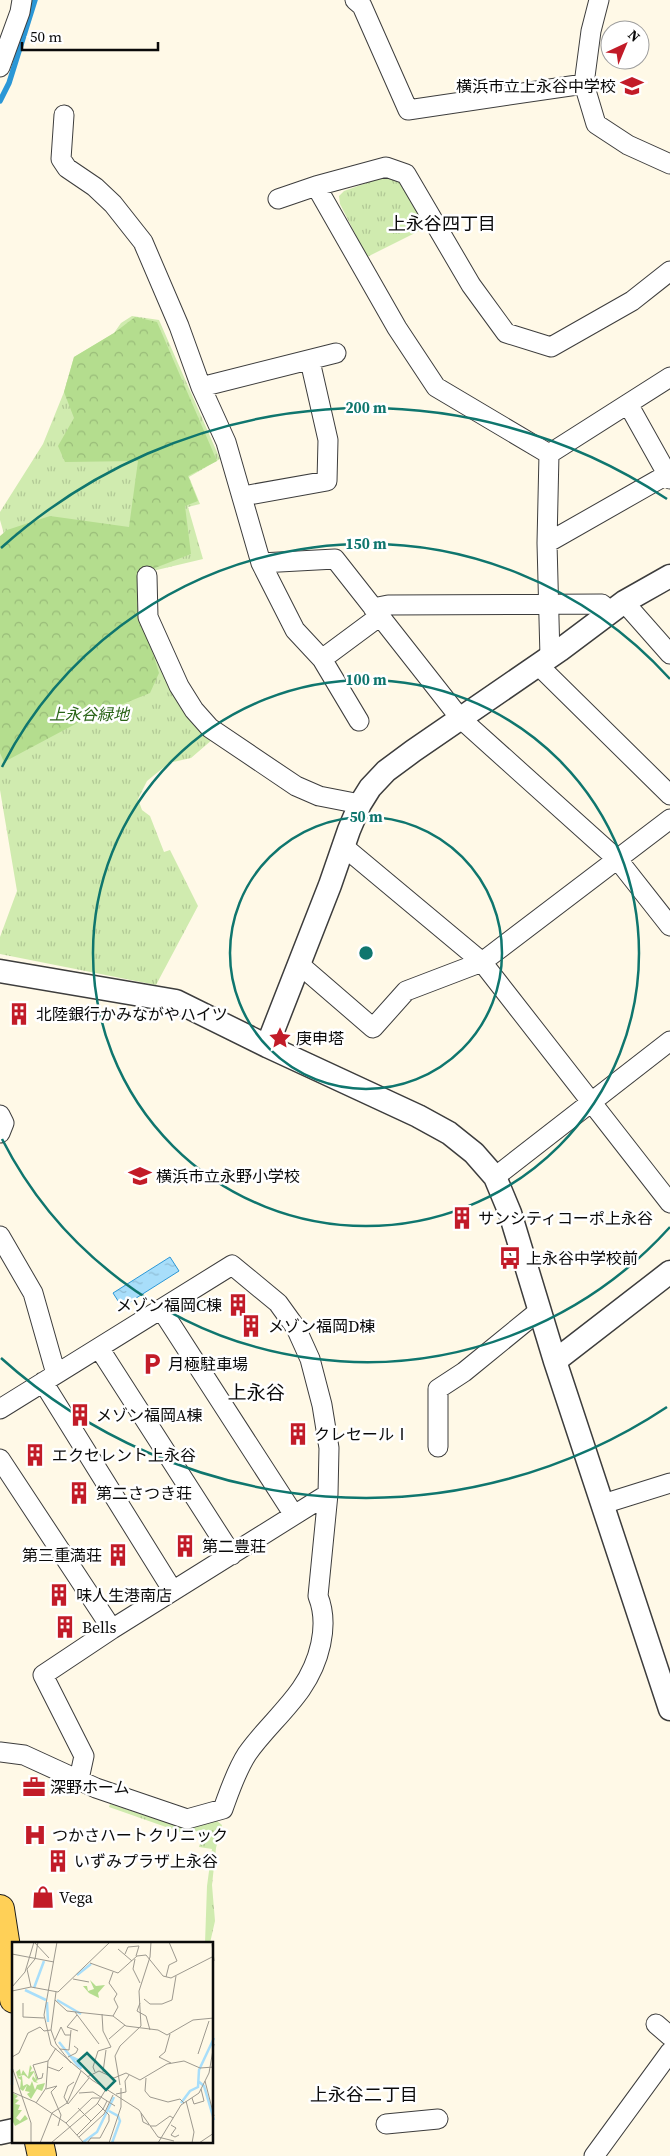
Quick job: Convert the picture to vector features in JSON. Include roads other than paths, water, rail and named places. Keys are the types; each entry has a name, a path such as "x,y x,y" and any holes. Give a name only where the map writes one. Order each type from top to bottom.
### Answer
{"main road":[{"path":"0,1909 12,1986"}],"street":[{"path":"0,67 20,12 22,0"},
{"path":"355,0 362,6 408,110 584,84"},
{"path":"598,0 591,31 584,84 596,124 628,145 670,164"},
{"path":"64,115 61,159 67,168 94,187 113,204 143,242 179,326 201,387 226,442 261,562 295,630 322,659 359,721"},
{"path":"278,199 316,186 386,167 406,174 472,285 506,333 550,348 632,301 670,271"},
{"path":"316,186 397,328 436,387 549,454"},
{"path":"201,387 336,353"},
{"path":"243,496 327,481 328,440 310,361"},
{"path":"549,454 670,377"},
{"path":"547,543 669,476 628,404"},
{"path":"549,454 547,543 549,605 544,661 670,795"},
{"path":"261,562 335,559 460,718 618,860 670,926"},
{"path":"146,576 148,617 179,686 194,710 210,728 296,786 319,796 360,804"},
{"path":"267,1046 300,965 343,846 360,804 370,788 386,771 460,718 544,661 618,607 670,576"},
{"path":"322,659 377,612 388,605 602,604 618,607 670,654"},
{"path":"300,965 373,1028 406,990 482,962 618,860 670,818"},
{"path":"343,846 482,962 670,1203"},
{"path":"0,971 176,1001 267,1046 418,1116 449,1133 474,1153 495,1176 510,1213 555,1361 670,1709"},
{"path":"495,1176 670,1041"},
{"path":"0,1115 4,1123 0,1133"},
{"path":"0,1236 33,1293 50,1378 173,1591"},
{"path":"0,1409 232,1265 278,1303 296,1328 310,1360 322,1405 329,1448 328,1494 318,1596 323,1608 324,1625 316,1657 302,1688 249,1752 237,1770 223,1809 187,1819 96,1788 24,1755 0,1752"},
{"path":"555,1361 670,1272"},
{"path":"160,1310 294,1515"},
{"path":"438,1446 438,1389 464,1372 540,1310"},
{"path":"99,1348 232,1555"},
{"path":"0,1459 112,1629"},
{"path":"603,1504 670,1483"},
{"path":"79,1779 84,1756 42,1675 328,1494"},
{"path":"656,2024 670,2036"},
{"path":"594,2156 670,2052"},
{"path":"386,2124 438,2119"}],"water":[{"path":"170,1257 179,1271 122,1307 113,1293"}],"waterway":[{"path":"0,101 9,83 35,0"}],"place":[{"name":"横浜市立上永谷中学校","path":"632,86"},
{"name":"北陸銀行かみながやハイツ","path":"19,1014"},
{"name":"庚申塔","path":"280,1038"},
{"name":"横浜市立永野小学校","path":"140,1176"},
{"name":"サンシティコーポ上永谷","path":"462,1218"},
{"name":"上永谷中学校前","path":"510,1258"},
{"name":"メゾン福岡C棟","path":"238,1305"},
{"name":"メゾン福岡D棟","path":"251,1326"},
{"name":"月極駐車場","path":"152,1364"},
{"name":"メゾン福岡A棟","path":"80,1415"},
{"name":"クレセールⅠ","path":"298,1434"},
{"name":"エクセレント上永谷","path":"35,1455"},
{"name":"第二さつき荘","path":"79,1493"},
{"name":"第二豊荘","path":"185,1546"},
{"name":"第三重満荘","path":"118,1555"},
{"name":"味人生港南店","path":"59,1595"},
{"name":"Bells","path":"65,1627"},
{"name":"深野ホーム","path":"34,1787"},
{"name":"つかさハートクリニック","path":"35,1835"},
{"name":"いずみプラザ上永谷","path":"58,1861"},
{"name":"Vega","path":"43,1897"}],"district":[{"name":"上永谷四丁目","path":"442,224"},
{"name":"上永谷","path":"256,1392"},
{"name":"上永谷二丁目","path":"364,2095"}],"park label":[{"name":"上永谷緑地","path":"89,714"}]}
